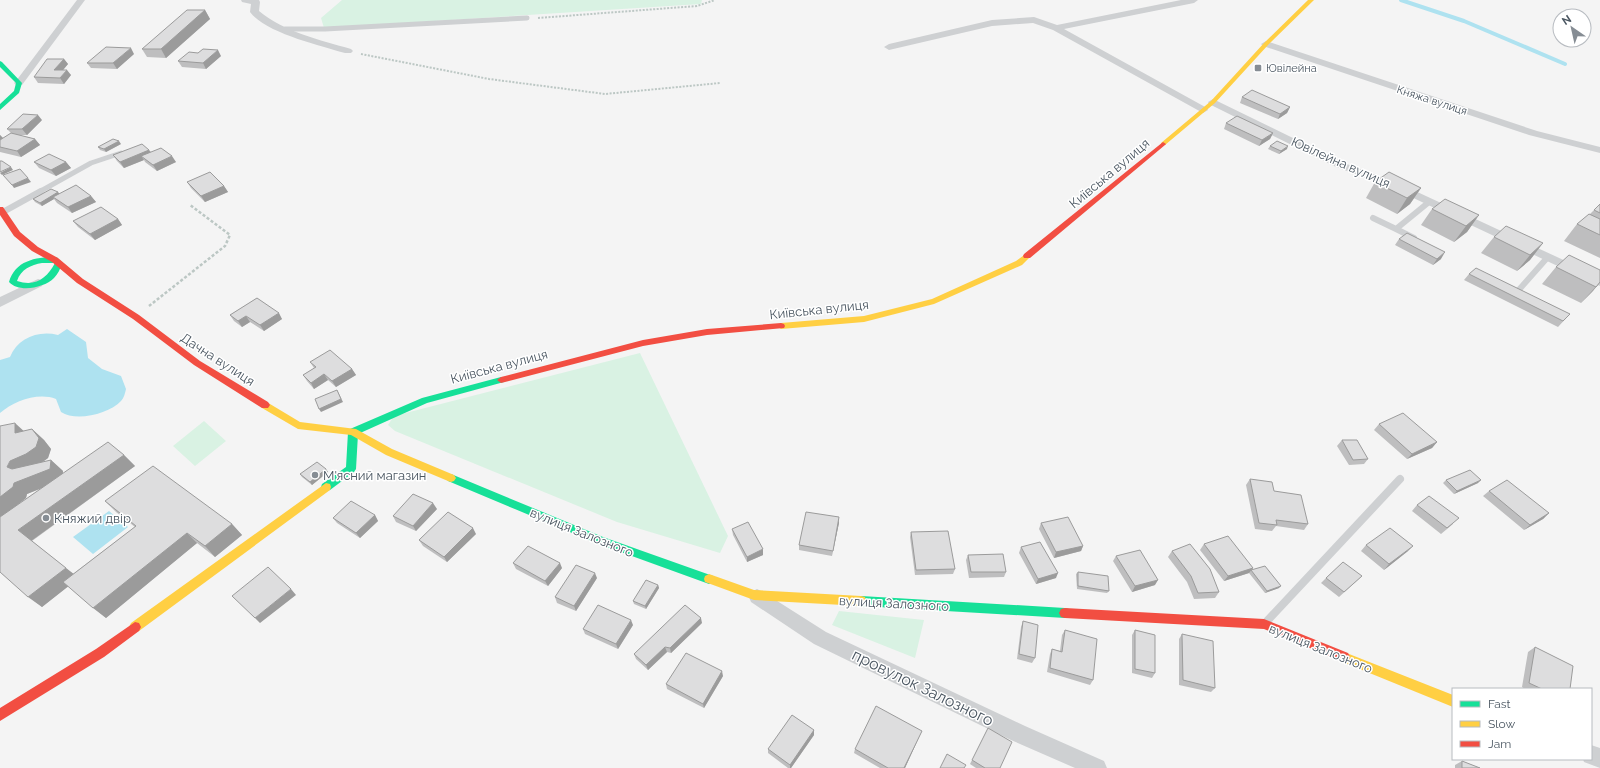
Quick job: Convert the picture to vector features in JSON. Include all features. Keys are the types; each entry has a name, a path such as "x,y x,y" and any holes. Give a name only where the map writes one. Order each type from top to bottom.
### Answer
{"street":[{"path":"0,108 17,92 19,83 81,0"},
{"path":"245,0 256,2 254,12 260,18 304,37 348,51"},
{"path":"1056,28 1194,0"},
{"name":"Київська вулиця","path":"353,432 425,400 540,368 643,343 707,332 864,319 934,301 1019,263 1213,102 1266,44 1311,0"},
{"path":"889,47 992,23 1034,20 1056,28 1203,110"},
{"name":"Княжа вулиця","path":"1266,44 1533,133 1600,150"},
{"path":"0,63 19,83"},
{"name":"Ювілейна вулиця","path":"1213,102 1340,164 1394,185 1600,282"},
{"path":"1,210 17,234 14,277 18,285 27,286 41,282 61,280 80,281"},
{"name":"Дачна вулиця","path":"17,234 34,249 57,262 80,281 136,317 197,363 298,425 353,432"},
{"path":"0,299 14,277 30,262 48,259 57,262 55,273 0,303"},
{"path":"0,715 100,653 351,469 353,432"},
{"name":"вулиця Залозного","path":"353,432 389,452 600,540 696,576 754,595 1264,624 1452,701"},
{"name":"провулок Залозного","path":"754,595 820,638 1018,733 1097,768"}],"lane":[{"path":"285,29 325,29 527,18"},
{"path":"1,210 91,163 121,153"},
{"path":"1396,230 1429,202"},
{"path":"1373,218 1416,239"},
{"path":"1517,292 1547,258"},
{"path":"1502,284 1524,295"},
{"path":"1264,624 1384,494 1400,479"}],"path":[{"path":"527,18 697,6 716,0"},
{"path":"348,51 489,79 605,94 720,83"},
{"path":"136,317 225,246 230,235 190,205"}],"green space":[{"path":"342,0 702,0 701,4 324,28 321,18"},
{"path":"640,353 728,536 720,553 617,522 395,431 388,425 394,416"},
{"path":"204,421 226,441 195,466 173,446"},
{"path":"839,611 924,620 915,658 832,625"}],"water":[{"path":"67,329 86,342 88,358 102,369 121,376 126,389 122,400 116,406 101,413 75,416 67,415 61,412 56,399 49,397 34,397 19,401 0,413 0,360 10,357 23,340 43,334 58,335"},
{"path":"109,511 128,527 93,554 73,537"}],"building":[{"path":"187,10 205,10 161,49 142,49"},
{"path":"106,47 131,48 113,63 87,63"},
{"path":"203,49 218,50 203,63 178,61 189,52 198,53"},
{"path":"47,59 64,59 54,70 67,70 60,78 34,77"},
{"path":"1252,90 1290,107 1280,114 1242,97"},
{"path":"23,114 38,115 22,129 7,129"},
{"path":"1237,116 1273,133 1262,140 1226,123"},
{"path":"11,133 35,139 17,151 0,147 0,140"},
{"path":"113,139 119,141 104,149 98,147"},
{"path":"1277,141 1288,146 1281,151 1270,146"},
{"path":"142,144 149,150 120,162 113,155"},
{"path":"161,148 172,156 153,165 141,156"},
{"path":"49,154 66,162 51,170 34,162"},
{"path":"0,161 2,161 11,167 0,172"},
{"path":"20,169 28,178 12,185 3,175"},
{"path":"210,172 224,186 201,196 187,182"},
{"path":"1389,172 1421,188 1407,198 1375,182"},
{"path":"76,185 91,196 68,207 53,197"},
{"path":"51,189 58,192 40,203 33,199"},
{"path":"1445,199 1479,215 1466,226 1432,209"},
{"path":"1600,204 1600,213 1594,210"},
{"path":"101,207 118,219 90,234 73,221"},
{"path":"1589,214 1600,219 1600,235 1577,224"},
{"path":"1506,226 1543,243 1530,255 1494,237"},
{"path":"1407,233 1445,252 1437,259 1399,239"},
{"path":"1569,255 1600,270 1600,282 1596,287 1556,267"},
{"path":"1476,268 1570,314 1563,321 1469,274"},
{"path":"257,298 279,313 260,325 246,316 238,321 230,315"},
{"path":"330,350 352,369 332,381 324,374 311,383 303,375 316,367 310,362"},
{"path":"337,390 341,399 319,409 315,399"},
{"path":"1403,413 1437,442 1412,454 1379,424"},
{"path":"15,423 15,433 32,429 39,438 36,447 26,454 10,461 7,467 12,469 51,460 50,469 14,483 13,487 0,497 0,426"},
{"path":"1342,440 1357,440 1368,459 1353,460"},
{"path":"108,442 124,455 18,530 66,568 28,597 0,572 0,517"},
{"name":"М'ясний магазин","path":"317,462 326,469 310,482 300,474"},
{"path":"153,466 232,524 205,546 187,533 93,608 63,582 136,526 105,501"},
{"path":"1470,470 1481,480 1457,491 1446,480"},
{"path":"1250,479 1272,482 1274,491 1301,495 1308,524 1276,520 1277,525 1259,523"},
{"path":"1507,480 1549,513 1530,525 1489,491"},
{"path":"413,494 433,503 413,526 393,516"},
{"path":"1429,496 1459,518 1447,528 1417,505"},
{"path":"351,501 375,515 356,533 333,518"},
{"path":"448,512 473,528 444,557 419,540"},
{"path":"806,512 839,517 833,551 799,545"},
{"path":"1068,517 1083,546 1056,552 1041,523"},
{"path":"748,522 763,549 747,557 732,529"},
{"path":"1390,528 1413,546 1389,564 1366,545"},
{"path":"948,531 955,569 916,570 911,532"},
{"path":"1228,536 1253,568 1228,576 1204,544"},
{"path":"1040,542 1058,573 1038,579 1021,547"},
{"path":"1190,544 1210,569 1219,592 1198,593 1191,576 1172,551"},
{"path":"528,546 560,563 545,581 513,563"},
{"path":"1140,550 1158,580 1135,586 1116,556"},
{"path":"1003,554 1006,572 971,572 968,555"},
{"path":"1343,562 1362,576 1344,592 1326,578"},
{"path":"576,565 595,573 574,606 555,597"},
{"path":"1265,566 1281,586 1267,591 1251,570"},
{"path":"268,567 291,589 255,618 232,596"},
{"path":"1078,572 1108,576 1109,591 1078,586"},
{"path":"646,580 658,585 645,606 633,601"},
{"path":"598,605 631,620 616,644 583,629"},
{"path":"685,605 701,618 670,648 665,647 646,665 634,654"},
{"path":"1023,621 1038,625 1035,658 1019,654"},
{"path":"1065,630 1097,639 1093,680 1050,668 1052,649 1062,652"},
{"path":"1135,630 1155,635 1155,673 1135,669"},
{"path":"1182,634 1213,641 1215,688 1183,680"},
{"path":"1535,647 1573,666 1570,688 1540,688 1529,683"},
{"path":"686,653 722,671 703,704 666,684"},
{"path":"876,706 922,731 904,768 888,768 855,749"},
{"path":"792,715 814,730 790,765 768,749"},
{"path":"988,728 1012,742 1000,768 985,768 972,760"},
{"path":"947,754 966,765 964,768 940,768"},
{"path":"1462,761 1480,768 1462,768"}],"waterway":[{"path":"1401,0 1464,21 1565,64"}],"traffic: fast":[{"path":"0,63 19,83 17,92 0,108"},
{"path":"55,260 42,260 23,266 18,270 13,282 26,285 40,283 51,276 58,264"},
{"path":"353,432 425,400 501,380"},
{"path":"326,487 351,469 353,432"},
{"path":"451,478 600,540 709,579"},
{"path":"861,601 1065,613"}],"traffic: slow":[{"path":"1163,144 1213,102 1266,44 1311,0"},
{"path":"781,326 864,319 934,301 1019,263 1027,256"},
{"path":"265,405 298,425 353,432 389,452 451,478"},
{"path":"135,627 326,487"},
{"path":"709,579 754,595 861,601"},
{"path":"1344,657 1452,701"}],"traffic: jam":[{"path":"1027,256 1163,144"},
{"path":"0,209 17,234 35,249 55,260 80,281 136,317 197,363 265,405"},
{"path":"501,380 643,343 707,332 781,326"},
{"path":"1065,613 1264,624 1344,657"},
{"path":"0,715 100,653 135,627"}],"place":[{"name":"Ювілейна","path":"1258,68"},
{"name":"М'ясний магазин","path":"315,475"},
{"name":"Княжий двір","path":"46,518"}]}
